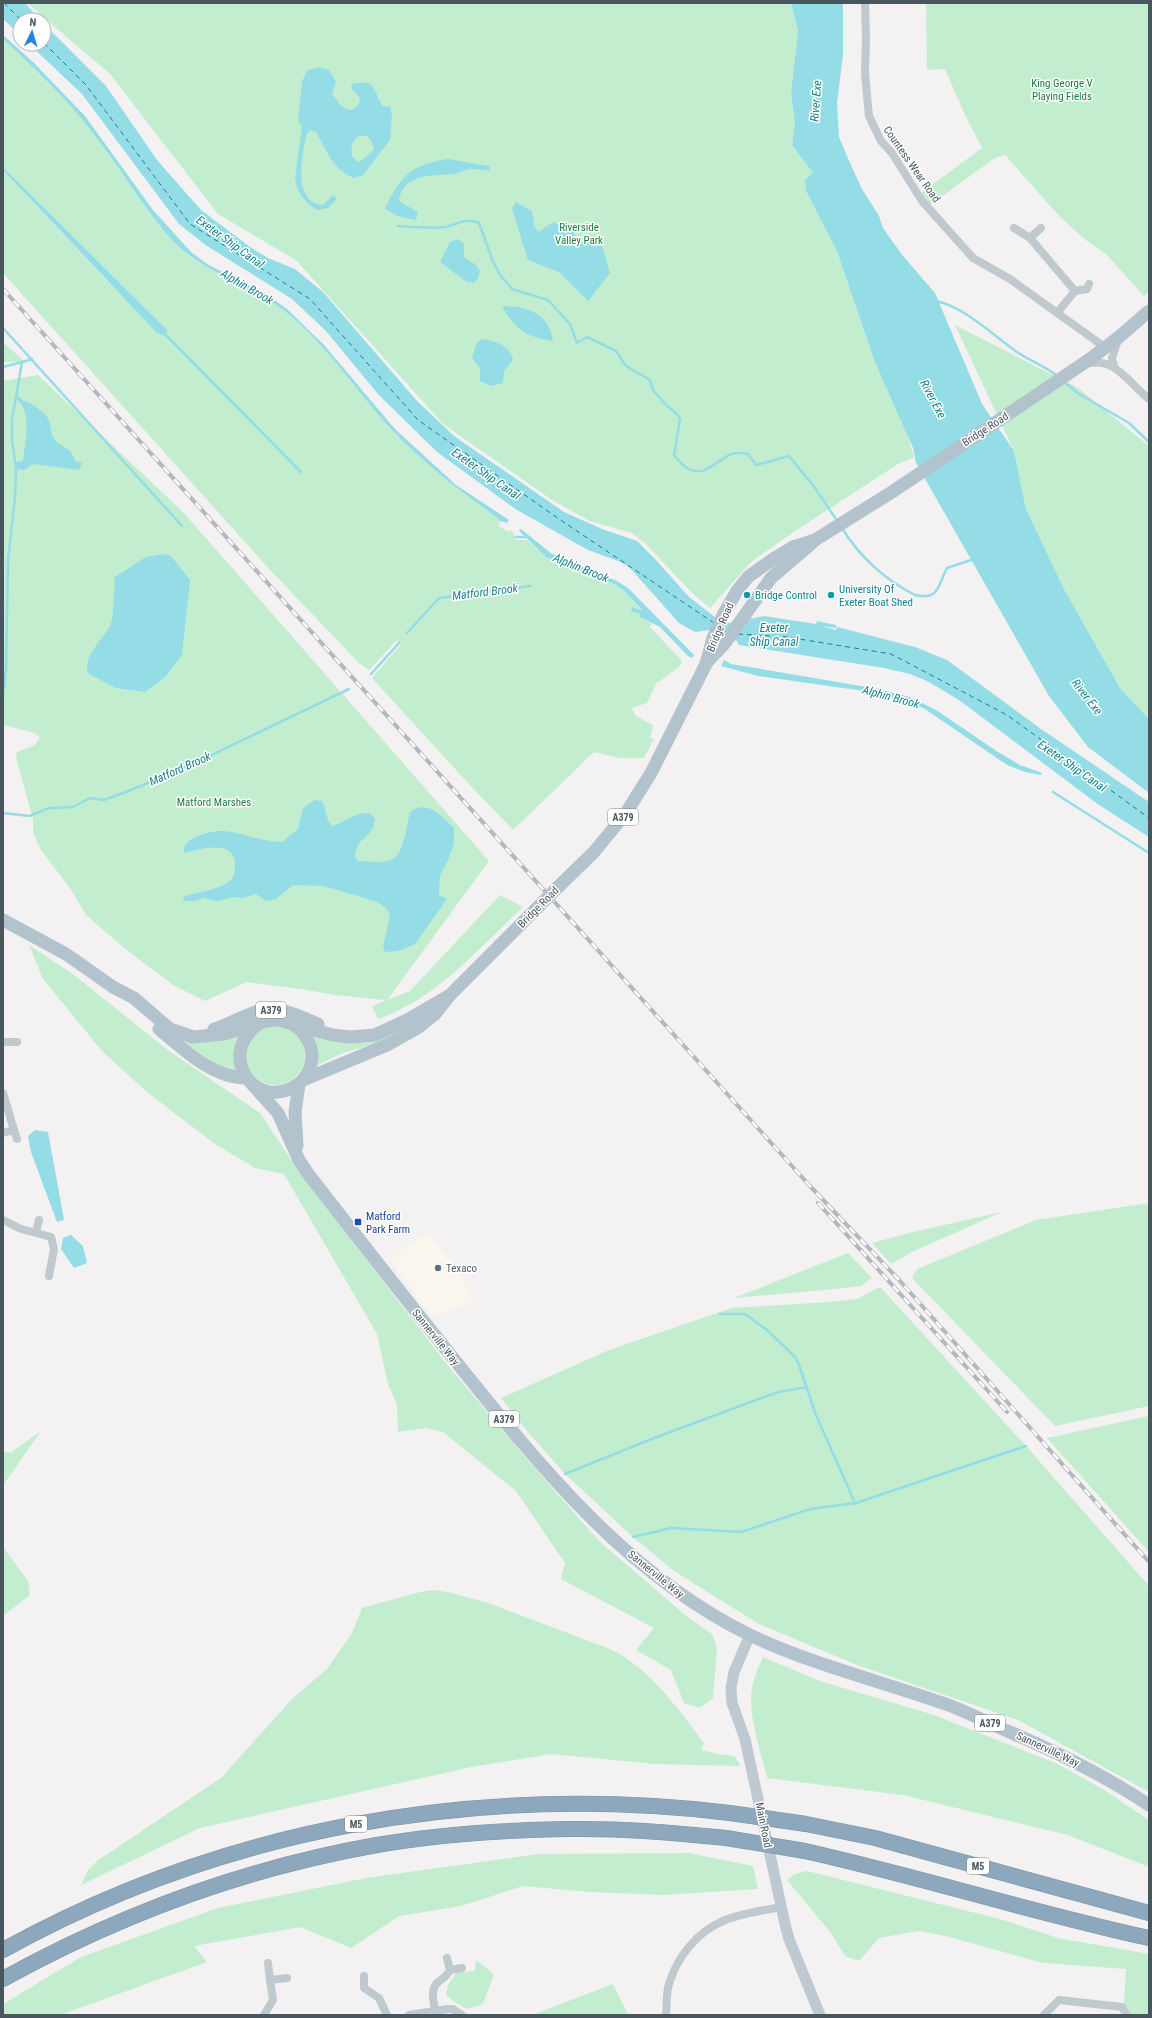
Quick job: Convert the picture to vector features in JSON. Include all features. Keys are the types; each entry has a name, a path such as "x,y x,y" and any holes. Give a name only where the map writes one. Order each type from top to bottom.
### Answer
{"highway":[{"name":"M5","path":"3,1950 92,1905 163,1877 235,1853 338,1827 439,1811 511,1804 619,1803 678,1806 730,1812 806,1824 875,1838 1149,1913"},
{"name":"M5","path":"3,1978 102,1929 171,1901 245,1877 309,1860 377,1845 490,1832 570,1829 674,1833 726,1838 805,1851 900,1873 1059,1918 1149,1938"}],"main road":[{"name":"Bridge Road","path":"301,1082 409,1034 435,1014 450,995 594,852 626,813 651,773 687,698 722,636 751,605 771,578 816,540 909,481 1106,348 1149,311"},
{"name":"Bridge Road","path":"722,636 724,613 737,591 748,577 788,550 816,540"},
{"name":"A379","path":"3,920 66,954 113,986 134,998 170,1029 193,1037 224,1034 266,1021 278,1020 324,1033 350,1037 376,1035 407,1020 450,995"},
{"name":"A379","path":"113,986 129,1004 185,1050 205,1064 230,1077 249,1081 264,1091 273,1092 290,1090 301,1082"},
{"name":"A379","path":"154,1015 174,1026 196,1032 223,1026 253,1014 272,1010 291,1013 341,1030 360,1031 391,1027"},
{"name":"A379","path":"289,1023 304,1034 311,1047 311,1062 301,1082 295,1124 299,1160"},
{"name":"A379","path":"249,1081 240,1063 240,1048 248,1032 257,1025"},
{"name":"Sannerville Way","path":"249,1081 278,1113 299,1160 363,1245 486,1399 564,1490 609,1535 665,1583 694,1604 750,1635 807,1659 953,1707 1066,1757 1149,1805"}],"street":[{"name":"Countess Wear Road","path":"865,3 866,37 864,74 869,116 881,141 892,153 922,201 972,258 1010,279 1106,348"},
{"path":"1014,228 1030,238 1075,291"},
{"path":"1030,238 1041,228"},
{"path":"1057,313 1075,291 1087,289 1089,284"},
{"path":"1114,366 1112,358 1113,351 1119,337"},
{"path":"1081,365 1102,362 1114,366 1149,399"},
{"path":"3,1042 17,1042"},
{"path":"3,1093 17,1140"},
{"path":"3,1133 14,1130"},
{"path":"3,1220 21,1229 51,1236 54,1249 49,1276"},
{"path":"36,1232 39,1220"},
{"name":"Main Road","path":"750,1635 734,1672 731,1688 732,1703 746,1738 789,1939 820,2015"},
{"path":"666,2015 669,1985 679,1961 692,1943 706,1931 724,1920 781,1907"},
{"path":"435,2011 433,1990 436,1984 448,1975 450,1970 447,1958"},
{"path":"264,2015 273,2000 268,1964"},
{"path":"450,1970 462,1968"},
{"path":"358,1995 364,1988 364,1976"},
{"path":"270,1980 287,1978"},
{"path":"364,1988 379,1998 387,2015"},
{"path":"1044,2015 1059,2000 1122,2007 1127,2015"},
{"path":"409,2015 453,2009 462,2015"}],"shaded area":[{"path":"427,1232 450,1260 475,1301 432,1317 390,1260"}],"green space":[{"name":"Riverside Valley Park","path":"27,3 791,3 798,31 791,93 795,123 792,145 813,173 806,191 837,251 874,360 906,431 914,457 898,464 795,531 751,562 710,608 694,595 646,544 632,533 590,521 552,500 443,424 296,260 218,214 110,74 52,24 52,12 38,12"},
{"name":"King George V Playing Fields","path":"926,3 1149,3 1149,292 1144,296 1106,254 1087,241 1061,218 1005,155 995,158 930,205 921,193 982,148 965,115 945,69 927,70"},
{"path":"3,39 12,48 12,52 17,52 46,80 87,124 148,211 170,238 183,251 214,271 263,297 293,318 306,330 344,372 391,429 444,478 501,521 498,526 509,532 512,530 516,540 527,540 546,557 612,583 623,590 642,611 632,607 640,614 640,617 652,624 650,627 682,661 680,666 657,682 647,703 631,708 636,716 653,725 650,737 654,739 644,758 619,758 594,752 513,830 372,678 401,644 396,641 369,670 359,663 271,571 3,273 3,170 106,280 162,335 146,309 3,167"},
{"path":"955,325 1078,388 1149,446 1149,719 1120,688 1064,589 1026,509 1014,451"},
{"path":"3,342 24,361 3,362"},
{"name":"Matford Marshes","path":"38,375 183,512 489,861 387,1000 410,991 500,895 523,907 456,971 419,999 378,1019 372,1006 386,1000 335,995 247,982 205,1001 173,985 128,951 86,915 70,888 41,850 33,833 33,819 16,758 17,752 35,745 40,738 35,733 3,725 3,381"},
{"path":"29,945 74,975 169,1051 260,1113 304,1179 449,1367 525,1457 599,1541 690,1619 712,1634 717,1648 713,1698 700,1708 684,1703 671,1670 636,1650 654,1628 561,1579 565,1563 516,1491 443,1432 426,1428 398,1432 397,1404 388,1384 377,1334 284,1174 255,1168 215,1144 147,1092 102,1051 43,979"},
{"path":"269,1025 281,1025 292,1030 300,1038 305,1049 303,1067 292,1080 281,1085 269,1085 258,1080 250,1072 245,1061 245,1049 250,1038 258,1030"},
{"path":"240,1034 234,1052 235,1072 216,1065 183,1041 184,1038"},
{"path":"390,1034 392,1039 340,1054 316,1066 316,1045 313,1036"},
{"path":"1149,1203 1149,1406 1055,1426 912,1278 917,1269 1036,1220"},
{"path":"1002,1212 914,1251 891,1264 872,1243 913,1232"},
{"path":"848,1253 872,1278 861,1286 734,1298"},
{"path":"880,1287 1026,1446 1149,1586 1149,1792 1018,1720 857,1665 759,1624 674,1571 633,1537 565,1474 528,1432 501,1398 609,1350 732,1308 857,1299"},
{"path":"1149,1416 1149,1552 1047,1438"},
{"path":"41,1431 3,1485 3,1451 10,1453"},
{"path":"3,1547 28,1581 30,1595 3,1616"},
{"path":"433,1590 448,1592 488,1603 610,1649 625,1657 651,1678 673,1703 704,1743 701,1750 735,1756 740,1766 655,1764 551,1754 471,1767 200,1828 81,1885 88,1870 97,1861 221,1778 292,1699 327,1669 352,1633 362,1608 420,1592"},
{"path":"763,1657 820,1681 934,1715 1058,1764 1104,1790 1149,1820 1149,1867 1068,1835 903,1795 767,1778 754,1729 751,1709 753,1683"},
{"path":"689,1853 753,1866 758,1889 663,1895 590,1892 523,1886 461,1906 399,1916 351,1948 300,1927 194,1946 207,1962 60,2015 3,2015 3,2004 81,1957 218,1908 366,1878 539,1854"},
{"path":"807,1871 1000,1919 1058,1938 1149,1954 1149,2015 1132,2015 1124,2003 1126,1969 1043,1963 946,1936 918,1931 879,1938 859,1961 845,1956 831,1933 787,1880 795,1874"},
{"path":"476,1960 494,1974 483,2004 467,2009 446,1995 448,1985 457,1972 475,1971"},
{"path":"613,1984 628,2015 532,2015"}],"water":[{"path":"3,3 25,3 33,12 12,12 12,27 3,19"},
{"name":"River Exe","path":"791,3 843,3 843,55 837,103 839,137 862,189 879,216 883,228 903,256 935,293 982,404 1014,451 1026,509 1064,589 1120,688 1149,719 1149,793 1088,747 1049,696 916,463 913,448 874,360 837,251 806,191 805,180 813,173 792,145 795,123 791,93 798,31"},
{"name":"Exeter Ship Canal","path":"52,32 106,86 157,160 201,210 250,247 268,258 295,269 323,292 417,401 454,436 564,512 602,529 637,541 689,597 715,617 729,623 764,616 816,624 817,621 836,625 836,628 821,626 836,630 837,627 915,647 947,660 1041,729 1149,802 1149,837 1099,805 959,700 929,682 910,674 884,668 739,645 737,641 709,630 695,632 679,623 630,568 621,562 588,550 517,510 437,452 378,394 325,330 292,299 207,246 179,224 82,94 37,52 52,52"},
{"path":"3,35 12,43 12,48 3,39"},
{"name":"Alphin Brook","path":"17,52 22,52 33,62 85,116 153,210 191,252 207,264 266,294 287,309 324,345 395,429 456,485 509,520 507,523 501,521 458,489 404,442 391,429 319,344 293,318 263,297 198,261 170,238 83,120 50,84"},
{"path":"319,67 329,70 336,82 332,94 342,107 351,110 358,105 360,98 351,88 352,84 370,84 375,90 383,106 390,107 392,116 390,140 363,175 354,178 335,165 316,132 310,130 306,135 301,176 306,196 313,202 323,205 333,195 337,199 328,208 317,210 302,197 295,178 302,126 298,121 302,82 307,70","holes":["359,136 367,136 374,149 359,162 353,158 352,146 354,141"]},
{"path":"448,159 489,166 490,171 469,169 454,174 428,176 412,181 406,185 401,192 399,201 418,212 416,220 400,217 385,209 402,180 416,168 425,164"},
{"path":"3,167 167,330 167,333 162,335 156,332 3,170"},
{"path":"516,202 532,211 534,225 538,232 553,222 576,232 572,239 580,244 590,239 602,246 610,273 588,301 559,272 528,260 512,209"},
{"path":"458,239 464,244 464,257 476,265 480,271 478,278 474,283 467,282 440,262 450,242"},
{"path":"502,306 528,310 542,317 547,323 553,341 535,337 522,331 512,321"},
{"path":"481,339 501,344 509,351 511,355 513,360 504,371 503,383 491,386 480,381 480,368 472,358 476,345"},
{"path":"16,396 20,397 23,401 30,403 46,416 51,426 54,439 71,452 75,461 82,463 79,470 33,464 24,470 16,469 16,462 23,461 27,428 25,411 16,399"},
{"name":"Alphin Brook","path":"521,529 552,554 617,581 628,588 694,655 692,658 688,656 660,627 640,617 640,614 631,611 632,607 642,610 623,590 612,583 546,557 521,533 519,530"},
{"path":"164,554 171,556 190,580 182,655 165,677 145,692 116,688 89,674 87,669 90,656 110,626 113,610 115,577 146,557"},
{"name":"Alphin Brook","path":"724,660 731,664 873,688 910,697 936,710 1020,765 1042,773 1041,775 1025,772 1007,765 925,709 912,703 864,691 758,676 721,666"},
{"path":"315,800 322,801 328,820 332,826 364,813 370,813 375,819 374,826 371,831 358,845 355,857 358,861 389,861 397,856 402,845 410,812 417,808 423,807 434,811 454,828 454,844 440,875 439,895 447,899 415,944 398,951 385,952 383,947 390,915 385,907 377,902 324,886 293,885 276,899 266,901 256,894 243,898 234,897 218,901 203,898 196,901 184,901 183,897 211,890 227,883 232,878 235,870 234,858 230,852 224,849 208,848 184,853 184,847 188,841 208,833 219,831 282,842 298,829 303,808"},
{"path":"35,1130 48,1132 64,1220 57,1222 31,1152 28,1136"},
{"path":"71,1235 83,1246 87,1263 74,1268 61,1249 63,1238"}],"waterway":[{"path":"398,226 434,228 446,227 466,221 474,221 479,223 492,259 500,275 512,289 548,300 570,324 577,343 587,337 616,351 626,366 650,380 653,390 680,419 674,455 683,465 693,471 705,470 726,456 736,453 748,454 756,465 789,456 815,488 838,522"},
{"path":"936,301 969,316 1017,352 1048,369 1057,376"},
{"path":"3,328 182,526"},
{"path":"163,332 301,472"},
{"path":"3,695 6,670 8,561 15,497 16,469 12,440 12,420 22,362 32,359"},
{"path":"3,367 22,362"},
{"path":"1064,382 1079,394 1129,423 1149,442"},
{"path":"842,528 856,548 883,575 915,595 929,596 934,593 940,585 947,568 971,560"},
{"path":"516,537 527,537"},
{"name":"Matford Brook","path":"407,633 439,598 530,586"},
{"name":"Matford Brook","path":"371,674 399,643"},
{"name":"Matford Brook","path":"3,813 30,816 49,808 73,807 90,798 104,800 193,764 349,689"},
{"path":"1053,792 1149,853"},
{"path":"720,1314 745,1314 767,1330 795,1357 816,1415 855,1503"},
{"path":"565,1474 654,1438 778,1392 807,1387"},
{"path":"633,1537 671,1528 741,1532 810,1509 856,1503 1026,1446"}],"ferry route":[{"path":"4,3 13,12"},
{"path":"52,51 86,85 190,224 310,299 418,420 559,519 714,623"},
{"path":"738,634 787,637 891,654 1007,715 1149,818"}],"railway":[{"path":"3,289 810,1186 900,1281 1149,1562"},
{"path":"818,1203 1007,1412"}],"place":[{"name":"Bridge Control","path":"747,595"},
{"name":"University Of Exeter Boat Shed","path":"831,595"},
{"name":"Matford Park Farm","path":"358,1222"},
{"name":"Texaco","path":"438,1268"}]}
